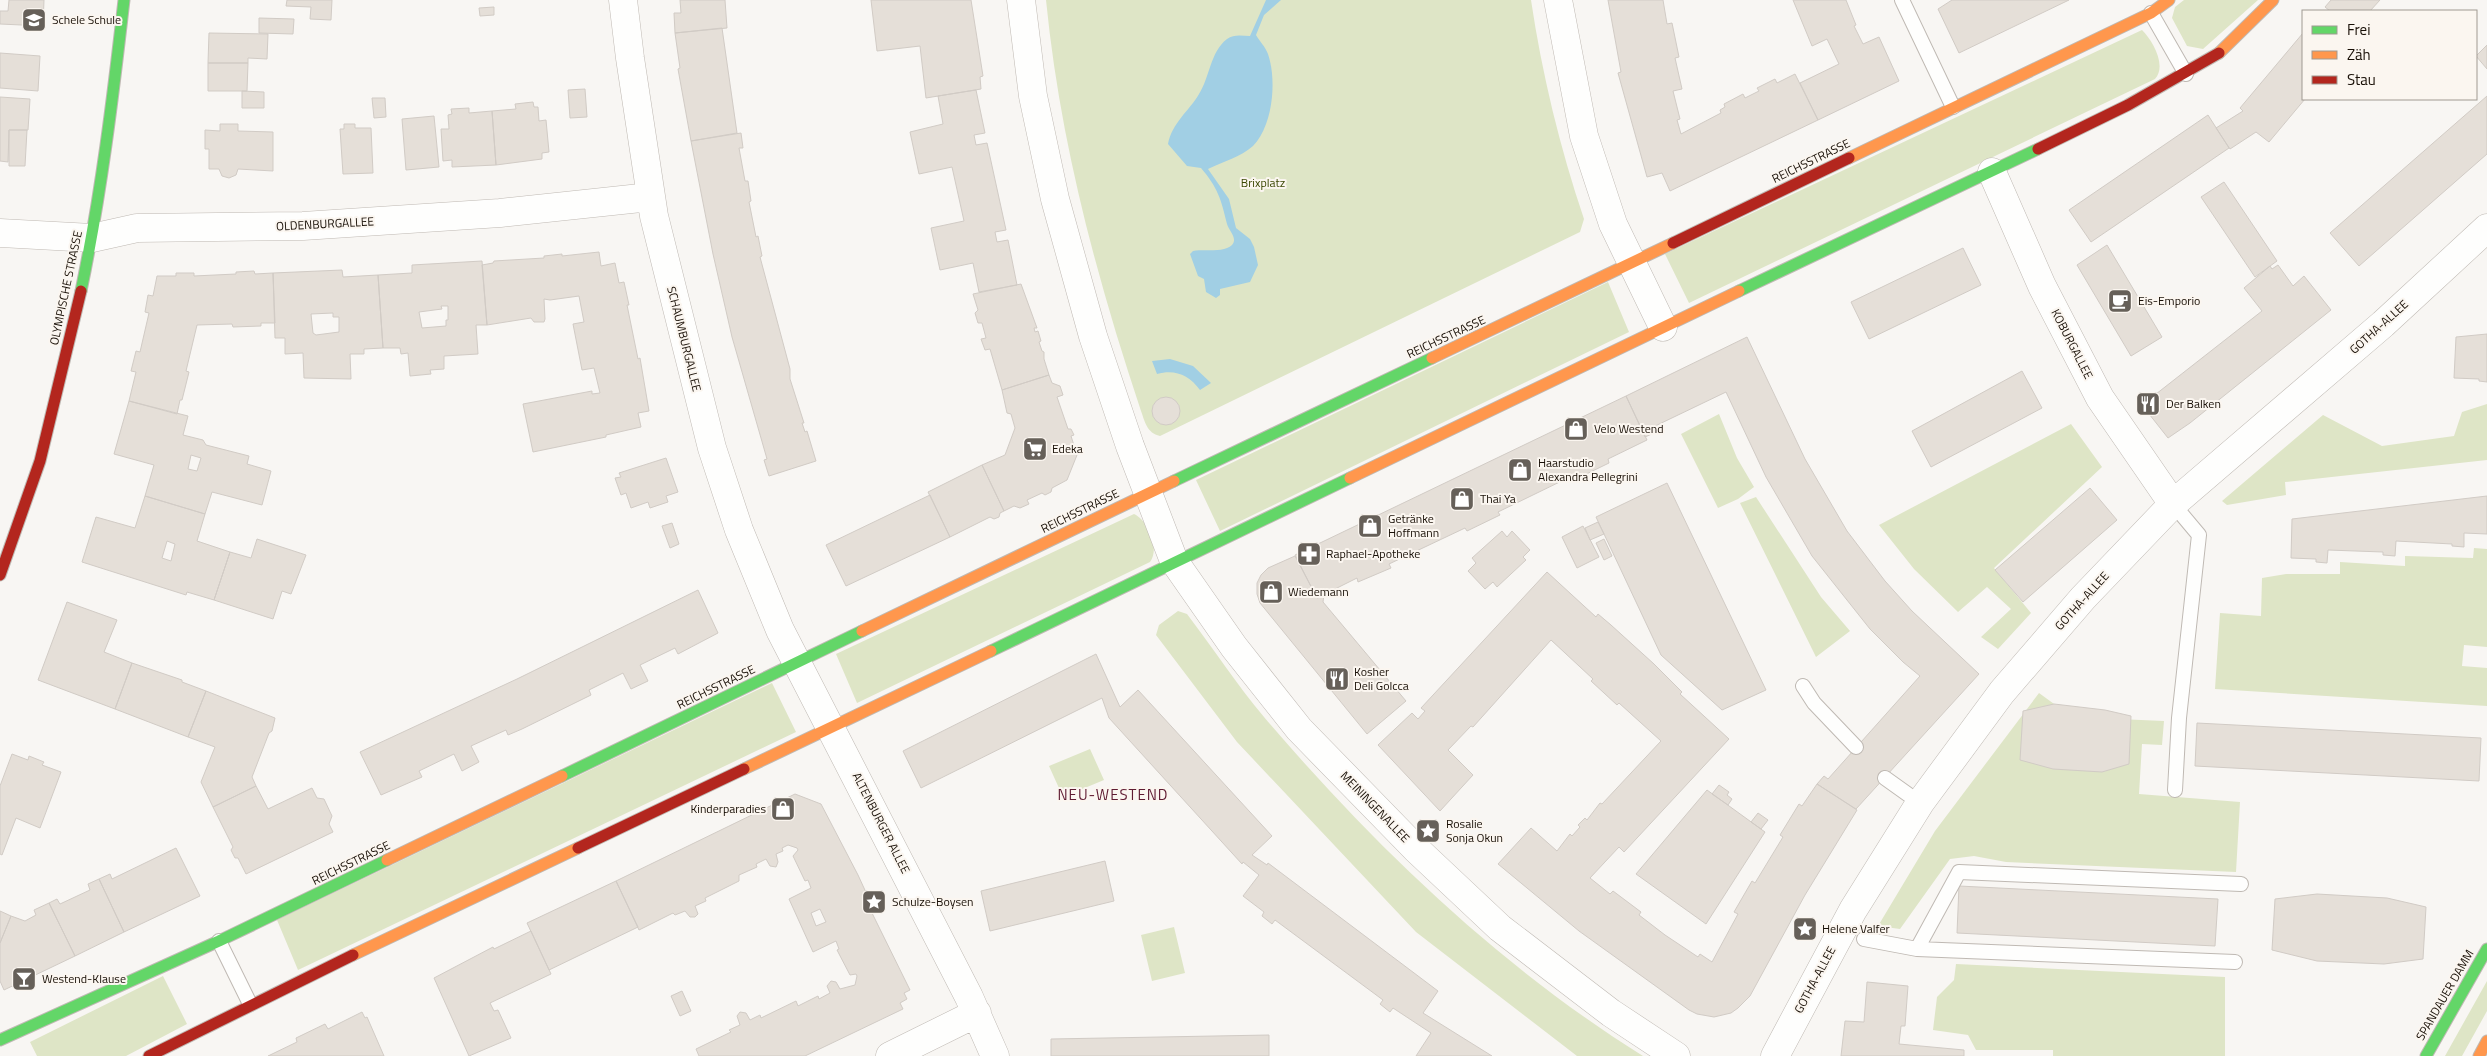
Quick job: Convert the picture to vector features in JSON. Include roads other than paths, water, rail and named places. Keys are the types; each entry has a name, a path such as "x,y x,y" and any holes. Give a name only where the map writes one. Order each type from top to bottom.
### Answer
{"main road":[{"name":"OLYMPISCHE STRASSE","path":"0,575 40,461 78,305 92,238 111,112 124,0"},
{"name":"REICHSSTRASSE","path":"0,1040 220,941 2151,13 2169,0"},
{"path":"149,1056 250,1004 1663,327 1992,172 2186,74 2217,55 2243,32 2274,0"},
{"name":"SPANDAUER DAMM","path":"2426,1056 2487,949"},
{"path":"2478,1056 2487,1041"}],"street":[{"name":"SCHAUMBURGALLEE","path":"623,0 650,196 712,448 739,530 780,630 831,726"},
{"path":"1021,0 1033,96 1055,199 1092,336 1130,446 1149,493"},
{"path":"1558,0 1584,136 1614,224 1663,327"},
{"name":"KOBURGALLEE","path":"1992,172 2042,286 2100,398 2173,504"},
{"name":"OLDENBURGALLEE","path":"0,233 92,238 137,228 303,226 500,213 650,196"},
{"name":"GOTHA-ALLEE","path":"1775,1056 1853,910 1920,803 2002,692 2083,598 2173,504 2383,324 2487,228"},
{"name":"MEININGENALLEE","path":"1149,493 1174,561 1234,647 1299,728 1416,849 1500,928 1612,1013 1676,1056"},
{"name":"ALTENBURGER ALLEE","path":"831,726 977,1013 995,1056"},
{"path":"890,1056 977,1013"}],"lane":[{"path":"1902,0 1953,107"},
{"path":"2151,13 2186,74"},
{"path":"2173,504 2199,535 2179,718 2175,790"},
{"path":"1803,686 1814,703 1856,747"},
{"path":"1885,778 1920,803"},
{"path":"1917,949 1959,872 2241,884"},
{"path":"1864,939 1917,949 2235,962"},
{"path":"220,941 250,1004"}],"water":[{"path":"1266,0 1281,0 1264,15 1256,35 1268,54 1271,65 1271,102 1265,127 1260,137 1248,150 1208,169 1229,199 1236,228 1250,239 1258,265 1250,282 1220,289 1220,295 1216,298 1206,292 1204,279 1198,276 1190,254 1193,251 1224,249 1232,245 1234,237 1227,224 1218,194 1211,182 1201,168 1187,166 1168,144 1177,123 1203,87 1221,44 1232,36 1250,36"},
{"path":"1170,359 1193,366 1211,383 1200,390 1191,380 1181,374 1170,372 1157,374 1152,361"}],"place":[{"name":"Schele Schule","path":"34,20"},
{"name":"Eis-Emporio","path":"2120,301"},
{"name":"Der Balken","path":"2148,404"},
{"name":"Velo Westend","path":"1576,429"},
{"name":"Edeka","path":"1035,449"},
{"name":"Haarstudio Alexandra Pellegrini","path":"1520,470"},
{"name":"Thai Ya","path":"1462,499"},
{"name":"Getränke Hoffmann","path":"1370,526"},
{"name":"Raphael-Apotheke","path":"1309,554"},
{"name":"Wiedemann","path":"1271,592"},
{"name":"Kosher Deli Golcca","path":"1337,679"},
{"name":"Kinderparadies","path":"783,809"},
{"name":"Rosalie Sonja Okun","path":"1428,831"},
{"name":"Schulze-Boysen","path":"874,902"},
{"name":"Helene Valfer","path":"1805,929"},
{"name":"Westend-Klause","path":"24,979"}],"district":[{"name":"NEU-WESTEND","path":"1113,795"}],"park label":[{"name":"Brixplatz","path":"1263,183"}]}
